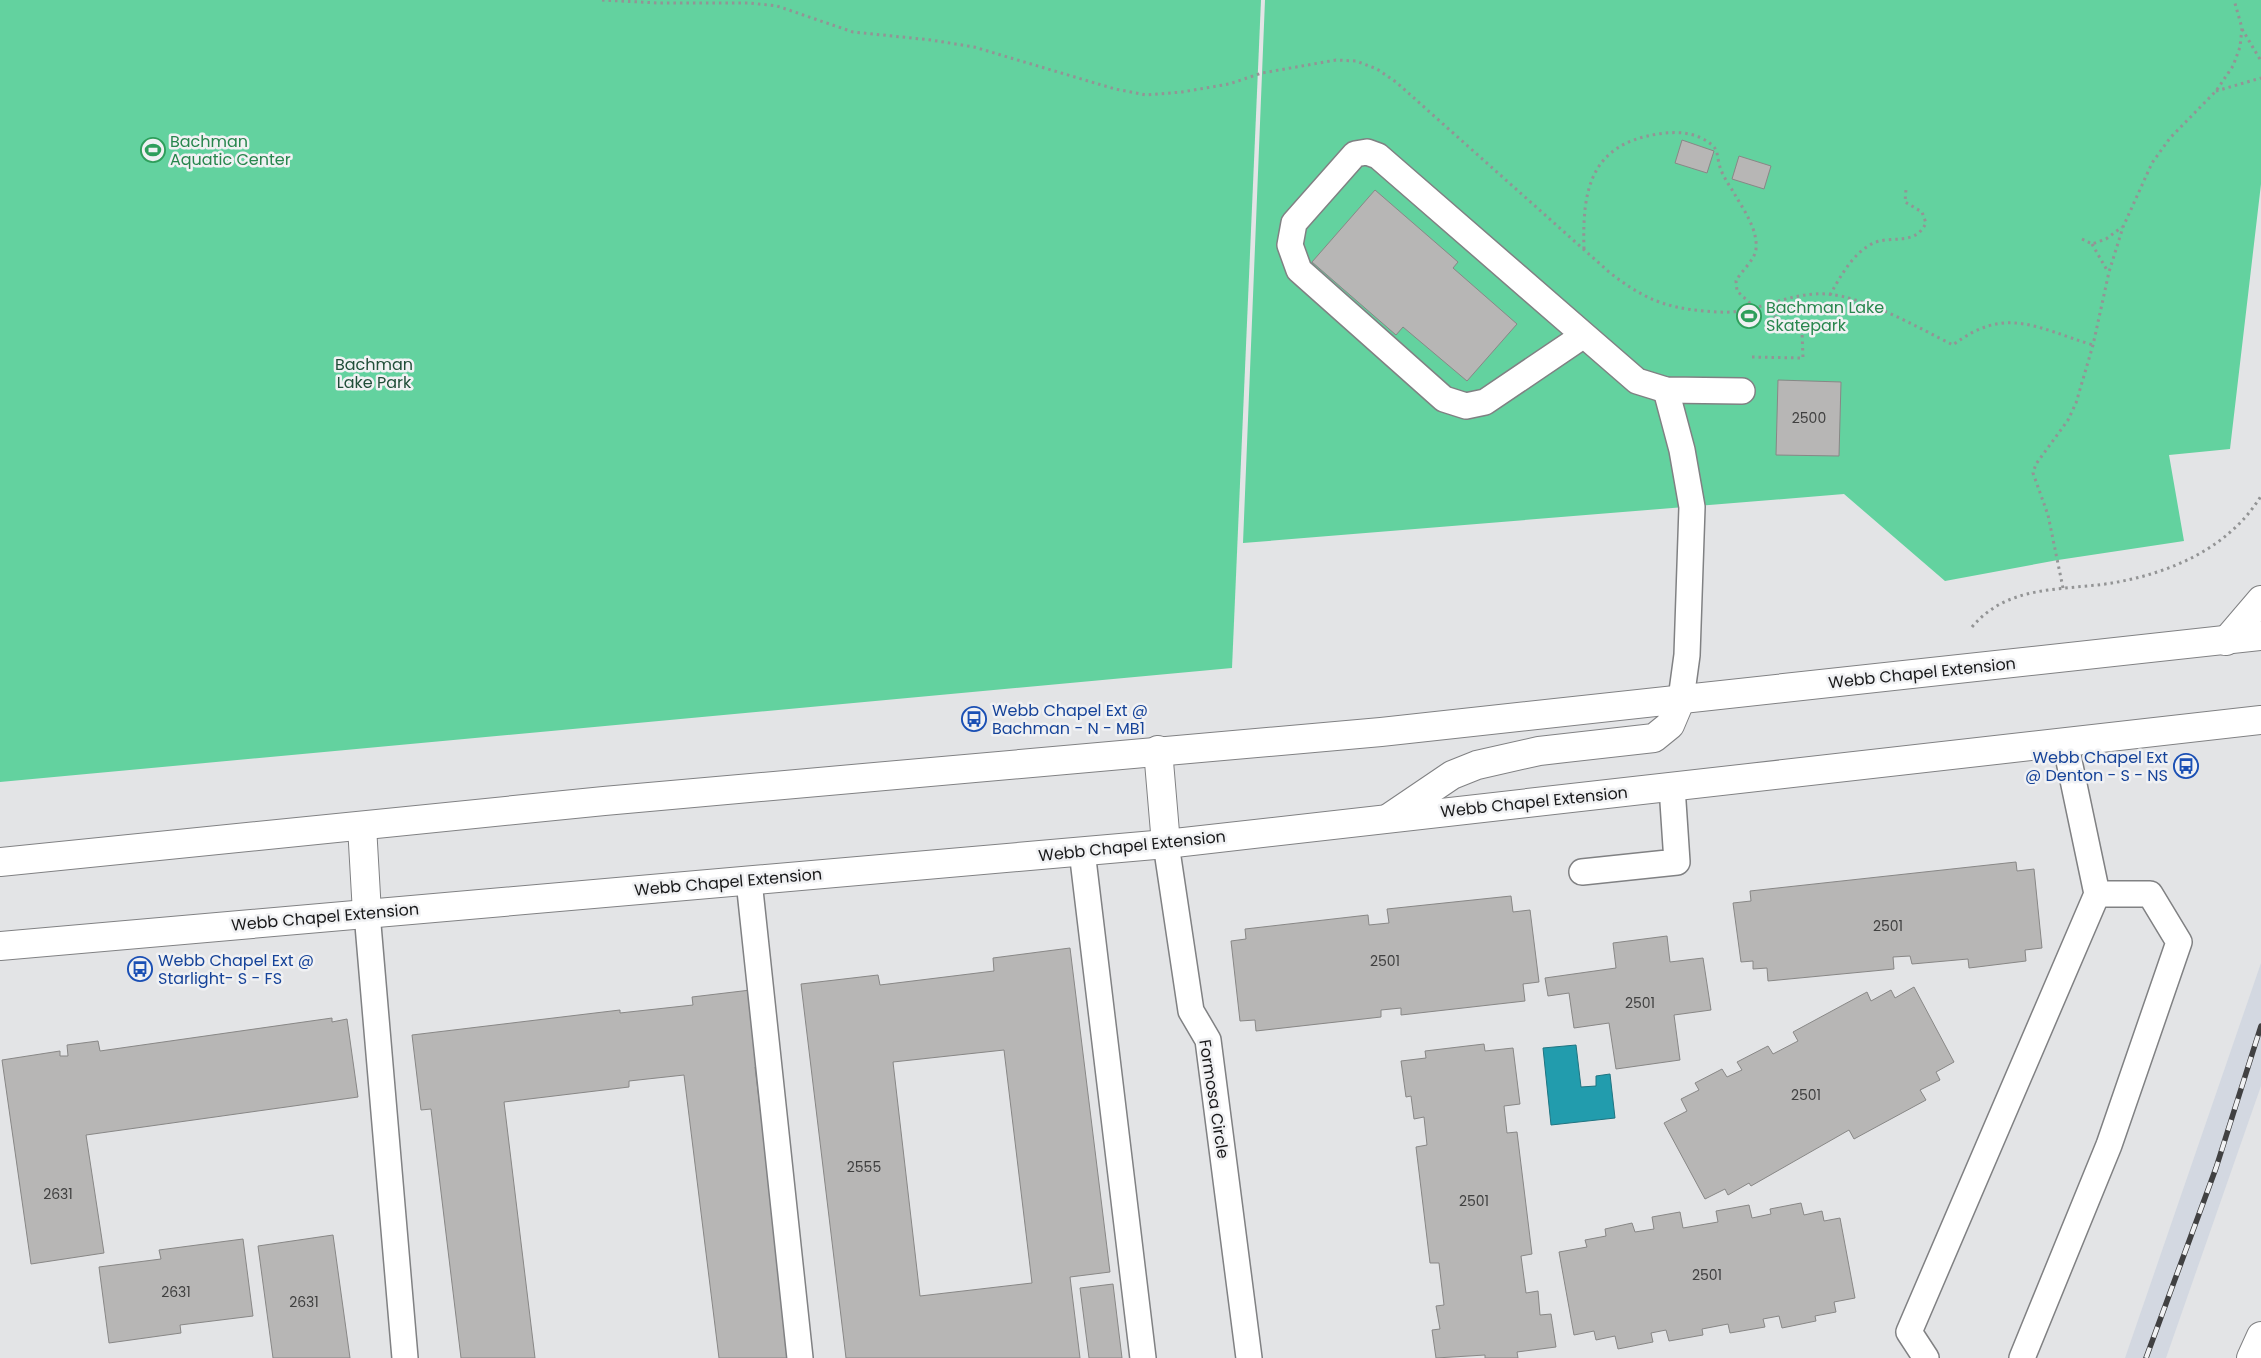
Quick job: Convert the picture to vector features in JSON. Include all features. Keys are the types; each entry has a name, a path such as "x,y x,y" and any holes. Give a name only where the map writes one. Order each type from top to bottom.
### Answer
{"main road":[{"path":"2226,641 2261,600"},
{"name":"Webb Chapel Extension","path":"0,862 614,800 1158,750 1380,732 2261,636"},
{"path":"1387,819 1452,775 1477,765 1539,750 1654,738 1670,726 1681,698"},
{"name":"Webb Chapel Extension","path":"0,946 1166,844 2261,720"},
{"path":"1158,750 1166,844"},
{"path":"362,826 366,913"},
{"path":"2251,1358 2261,1336"}],"lane":[{"path":"1584,335 1485,402 1466,406 1444,398 1299,270 1290,245 1294,223 1355,154 1367,152 1378,156 1637,381 1666,390 1742,391"},
{"path":"1666,390 1682,450 1692,508 1687,655 1681,698"},
{"path":"1926,1358 1909,1332 2097,894 2064,742"},
{"path":"1582,872 1677,862 1672,787"},
{"name":"Formosa Circle","path":"1166,844 1191,1011 1208,1040 1249,1358"},
{"path":"1082,851 1143,1358"},
{"path":"749,881 800,1358"},
{"path":"2022,1358 2109,1146 2179,942 2150,894 2097,894"},
{"path":"366,913 405,1358"}],"path":[{"path":"602,0 658,3 750,3 777,6 853,32 931,40 974,47 1115,89 1146,94 1182,92 1230,84 1262,73 1336,60 1356,61 1377,69 1396,82 1584,250 1635,292 1661,304 1682,309 1737,312 1803,294 1830,294 1864,304 1953,346 1970,332 1989,324 2005,322 2022,324 2093,345"},
{"path":"2234,0 2242,28 2261,61"},
{"path":"2063,588 2048,515 2033,473 2036,464 2068,420 2093,345 2109,272 2123,227 2152,163 2170,138 2216,91 2233,66 2240,47 2242,28"},
{"path":"2216,91 2261,78"},
{"path":"1584,250 1584,218 1592,178 1612,151 1627,141 1644,136 1676,131 1687,133 1713,146 1717,152 1721,173 1748,219 1756,237 1756,251 1736,281 1738,291 1754,307"},
{"path":"1830,294 1844,270 1870,244 1911,238 1921,233 1926,222 1922,212 1905,202 1906,188"},
{"path":"2092,244 2106,240 2123,227"},
{"path":"2082,239 2092,244 2109,272"},
{"path":"1777,300 1774,330 1802,331 1803,358"},
{"path":"1972,627 1980,617 2000,602 2031,593 2112,583 2143,575 2203,553 2228,536 2251,512 2261,496"}],"shaded area":[{"path":"2261,963 2261,1086 2166,1358 2125,1358"}],"green space":[{"name":"Bachman Lake Park","path":"0,0 1261,0 1232,668 0,782"},
{"name":"Bachman Lake Skatepark","path":"1265,0 2261,0 2261,184 2230,449 2169,455 2184,541 2058,560 1945,581 1844,494 1243,543"}],"water":[{"path":"1576,1045 1581,1087 1596,1086 1596,1076 1610,1074 1615,1118 1551,1125 1543,1048"}],"building":[{"path":"1682,140 1714,151 1707,173 1675,163"},
{"path":"1739,156 1771,166 1764,189 1732,179"},
{"path":"1375,190 1458,262 1453,268 1517,324 1467,381 1403,327 1396,335 1312,262"},
{"path":"1778,380 1841,382 1839,456 1776,455"},
{"path":"2016,862 2017,871 2034,869 2042,948 2025,950 2026,961 1969,968 1968,959 1912,964 1910,956 1893,957 1894,969 1768,981 1767,968 1753,969 1753,961 1741,962 1733,903 1751,901 1750,891"},
{"path":"1511,896 1513,912 1530,910 1539,982 1523,984 1525,1001 1401,1015 1401,1008 1381,1010 1381,1017 1256,1031 1255,1020 1240,1021 1231,941 1246,939 1245,929 1368,915 1369,925 1389,923 1387,909"},
{"path":"1667,936 1670,962 1703,958 1711,1010 1674,1015 1680,1060 1616,1069 1609,1023 1574,1028 1569,993 1548,996 1545,978 1616,968 1613,943"},
{"path":"1070,948 1110,1272 1070,1277 1080,1358 846,1358 801,984 878,975 880,985 994,971 993,958","holes":["1004,1050 1032,1283 920,1296 893,1062"]},
{"path":"1914,987 1954,1062 1936,1072 1940,1080 1920,1090 1926,1100 1854,1139 1849,1130 1751,1186 1749,1183 1728,1195 1725,1189 1705,1199 1664,1123 1687,1111 1681,1099 1699,1090 1695,1083 1722,1069 1727,1077 1742,1070 1737,1062 1768,1046 1773,1054 1798,1041 1793,1032 1867,992 1871,1001 1891,990 1895,998"},
{"path":"759,989 768,1066 755,1067 791,1358 719,1358 684,1075 629,1081 629,1087 504,1102 535,1358 461,1358 431,1109 421,1110 412,1035 620,1010 620,1013 693,1005 692,997"},
{"path":"332,1018 332,1022 347,1019 358,1097 86,1135 104,1253 31,1264 2,1060 60,1051 60,1056 68,1056 67,1045 98,1041 100,1051"},
{"path":"1484,1044 1485,1051 1513,1048 1520,1104 1504,1106 1507,1133 1517,1132 1532,1254 1521,1256 1526,1293 1538,1291 1540,1315 1551,1314 1556,1347 1517,1352 1518,1358 1485,1358 1485,1355 1436,1358 1432,1330 1440,1329 1436,1306 1444,1305 1439,1263 1430,1263 1416,1147 1427,1145 1424,1117 1414,1119 1411,1096 1406,1097 1401,1061 1426,1058 1425,1051"},
{"path":"1801,1203 1804,1215 1822,1211 1824,1221 1840,1218 1855,1298 1834,1302 1836,1312 1815,1316 1816,1321 1782,1328 1779,1316 1763,1319 1765,1327 1730,1333 1728,1324 1702,1329 1703,1335 1669,1341 1666,1330 1651,1333 1653,1342 1618,1349 1615,1336 1596,1340 1594,1331 1574,1335 1559,1252 1587,1247 1585,1240 1606,1236 1605,1229 1632,1223 1635,1232 1654,1229 1652,1217 1680,1212 1683,1228 1718,1222 1716,1211 1749,1205 1752,1218 1771,1214 1770,1209"},
{"path":"333,1235 350,1358 273,1358 258,1246"},
{"path":"243,1239 253,1316 180,1325 181,1333 109,1343 99,1267 161,1259 159,1250"},
{"path":"1113,1284 1122,1358 1089,1358 1080,1288"}],"railway":[{"path":"2146,1358 2216,1168 2261,1026"}],"place":[{"name":"Bachman Aquatic Center","path":"153,150"},
{"name":"Bachman Lake Skatepark","path":"1749,316"},
{"name":"Webb Chapel Ext @ Bachman - N - MB1","path":"974,719"},
{"name":"Webb Chapel Ext @ Denton - S - NS","path":"2186,766"},
{"name":"Webb Chapel Ext @ Starlight- S - FS","path":"140,969"}]}
